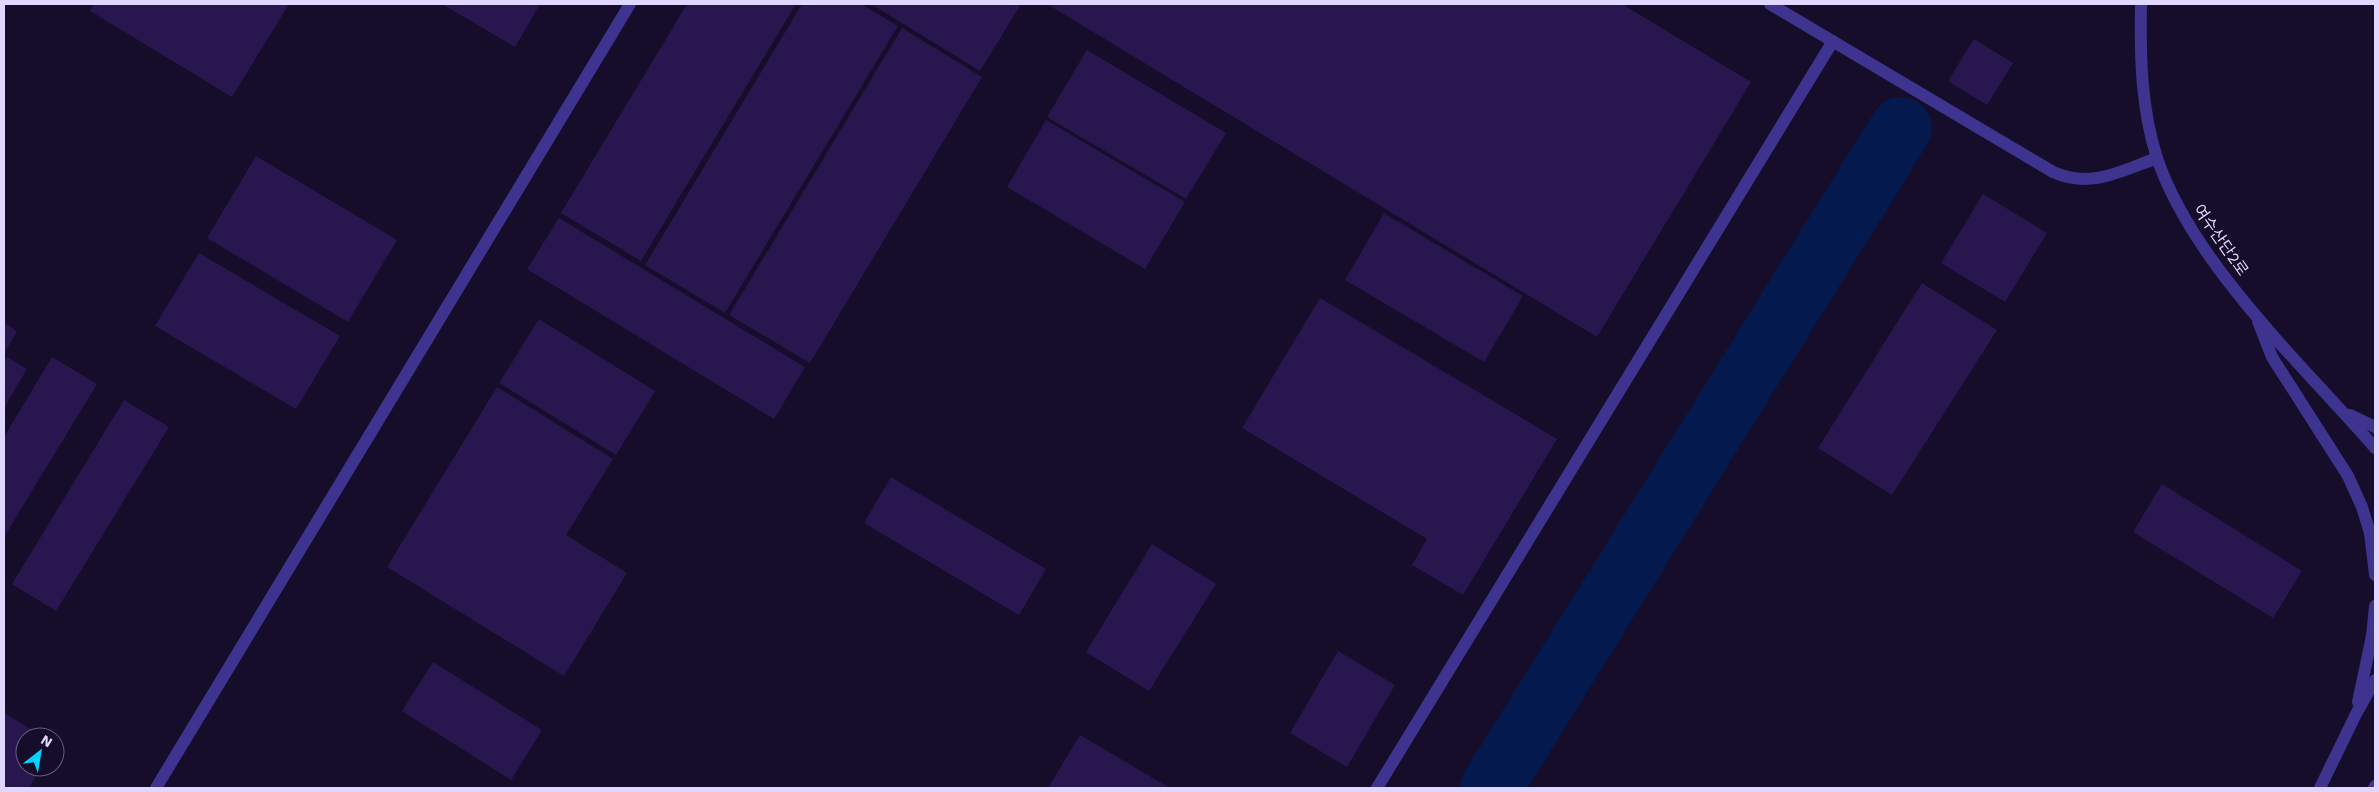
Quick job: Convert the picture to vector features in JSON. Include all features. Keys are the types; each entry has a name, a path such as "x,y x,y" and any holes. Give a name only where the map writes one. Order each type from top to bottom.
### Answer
{"street":[{"path":"156,788 630,4"},
{"path":"1770,4 2053,172 2069,179 2109,176 2157,158"},
{"name":"여수산단2로","path":"2141,4 2141,76 2147,116 2157,158 2173,197 2211,258 2256,314 2375,448"},
{"path":"1377,788 1833,41"},
{"path":"2256,314 2272,357 2348,476 2362,507 2370,533 2375,575"},
{"path":"2345,413 2375,427"},
{"path":"2356,714 2372,636 2375,606"},
{"path":"2320,788 2356,714 2375,680"}],"building":[{"path":"94,4 289,4 232,97 90,11"},
{"path":"442,4 540,4 515,47"},
{"path":"687,4 796,4 641,261 561,213"},
{"path":"802,4 861,4 898,26 725,313 645,265"},
{"path":"871,4 1021,4 980,71"},
{"path":"1047,4 1622,4 1751,82 1597,337"},
{"path":"902,28 982,77 810,363 729,315"},
{"path":"1974,39 2013,63 1987,105 1948,81"},
{"path":"1087,50 1226,133 1186,199 1047,117"},
{"path":"1046,120 1185,202 1145,269 1007,187"},
{"path":"256,156 397,240 348,322 207,238"},
{"path":"1983,194 2047,233 2005,302 1941,263"},
{"path":"1384,213 1523,296 1484,362 1345,280"},
{"path":"559,218 805,367 774,419 527,269"},
{"path":"199,253 340,336 296,409 155,326"},
{"path":"1922,283 1997,330 1892,495 1818,448"},
{"path":"1320,298 1557,439 1463,595 1412,565 1427,539 1242,428"},
{"path":"539,319 655,391 616,455 499,383"},
{"path":"4,323 17,331 4,354"},
{"path":"7,357 27,369 4,408 4,362"},
{"path":"52,357 97,384 4,537 4,437"},
{"path":"497,387 613,459 566,535 627,573 564,676 387,567"},
{"path":"124,400 169,427 56,611 12,584"},
{"path":"891,477 1046,569 1019,615 864,523"},
{"path":"2162,484 2302,571 2273,618 2133,532"},
{"path":"1152,544 1216,584 1149,691 1086,652"},
{"path":"1338,651 1395,685 1347,767 1290,733"},
{"path":"433,662 542,730 511,780 402,711"},
{"path":"4,713 27,727 15,727 15,777 36,777 29,788 4,788"},
{"path":"1080,735 1170,788 1048,788"}],"waterway":[{"path":"1491,788 1901,128"}]}
